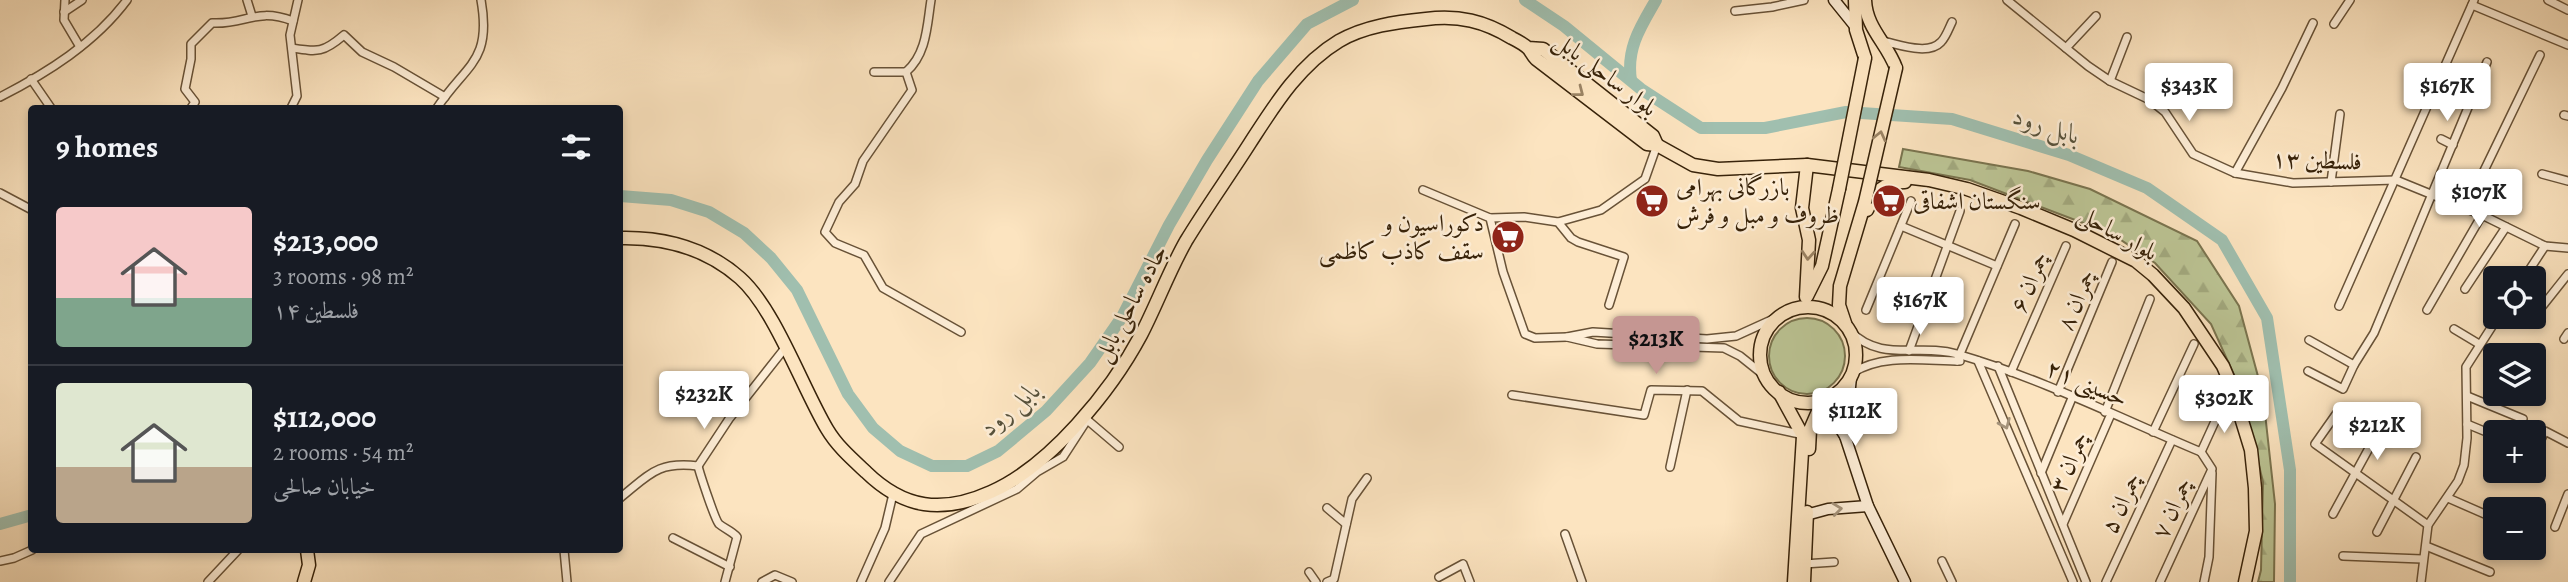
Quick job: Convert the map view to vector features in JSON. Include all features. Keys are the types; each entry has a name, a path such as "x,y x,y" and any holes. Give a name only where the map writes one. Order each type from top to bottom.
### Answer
{"main road":[{"path":"1834,0 1855,26"},
{"path":"1796,308 1806,297 1822,266 1865,58 1855,26 1855,0"},
{"path":"1845,436 1856,359 1855,345 1839,304 1840,286 1865,202 1896,68 1891,55 1868,20 1865,0"},
{"name":"جاده ساحلی بابل","path":"623,238 662,240 687,247 717,261 741,278 755,295 785,348 828,432 842,449 882,488 909,502 927,505 965,502 1017,479 1038,463 1085,418 1126,361 1186,243 1279,99 1325,51 1340,40 1374,26 1400,21 1461,17 1498,29 1528,48"},
{"name":"بلوار ساحلی بابل","path":"1528,48 1536,59 1636,136 1647,144 1657,145"},
{"name":"بلوار ساحلی","path":"1657,145 1693,165 1718,169 1807,164 1929,180 1966,189 2021,208 2136,261 2153,275 2184,309 2223,366 2251,450 2255,488 2256,531 2245,582"},
{"path":"1806,297 1809,240 1802,208 1807,164"},
{"path":"1852,246 1878,190 1894,182 1929,180"},
{"path":"1804,582 1810,429 1765,376 1761,350 1770,325 1796,308 1810,306 1823,309 1835,315 1848,328"},
{"path":"1778,392 1800,402 1824,400 1844,387 1852,375"},
{"path":"1824,400 1845,436 1868,506 1905,582"},
{"path":"1794,582 1810,429 1824,400"},
{"path":"1810,429 1831,414"},
{"path":"1807,515 1828,509 1868,506"},
{"path":"304,582 309,565 307,553"}],"street":[{"path":"65,0 67,4 64,20 80,47"},
{"path":"64,12 82,0"},
{"path":"0,97 32,79 103,30 127,0"},
{"path":"247,0 252,16"},
{"path":"292,105 297,96 290,35 298,0"},
{"path":"439,105 467,73 481,50 484,31 481,0"},
{"path":"1735,11 1804,0"},
{"path":"2334,24 2350,0"},
{"path":"2548,0 2568,10"},
{"path":"874,72 906,72 916,64 929,29 930,1"},
{"name":"فلسطین ۱۳","path":"2010,1 2110,81 2150,100 2165,112 2193,154 2235,173 2293,183 2396,180"},
{"path":"2339,306 2473,3 2568,45"},
{"path":"193,105 195,102 185,89 191,44 212,23 224,24 252,16 277,15 293,22"},
{"path":"2066,48 2096,16"},
{"path":"1881,41 1931,48 1941,42 1952,22"},
{"path":"2235,173 2282,88 2313,23"},
{"path":"292,48 316,52 329,48 344,35 362,52 394,67 444,97"},
{"path":"2110,81 2127,37"},
{"path":"2466,208 2540,55"},
{"path":"2308,371 2343,389 2374,333 2487,62"},
{"path":"906,72 912,90 863,161 855,184 839,202 825,232 835,243 864,255 883,288 961,332"},
{"path":"32,79 49,105"},
{"path":"2331,182 2340,114"},
{"path":"2441,139 2453,145"},
{"path":"1423,190 1490,218 1524,217 1558,222 1601,210 1645,179 1657,145"},
{"path":"2543,174 2568,181"},
{"path":"2396,180 2482,215 2546,246 2568,247"},
{"path":"0,193 28,208"},
{"path":"1866,310 1911,201"},
{"path":"1909,351 1959,211"},
{"path":"2427,310 2482,215"},
{"path":"1490,218 1503,272 1525,334 1535,338 1567,337 1593,332 1707,339 1736,336 1780,316"},
{"path":"1558,222 1571,238 1578,242 1624,257 1609,305"},
{"path":"1958,358 2015,224"},
{"path":"1901,226 1997,266"},
{"path":"2465,289 2506,227"},
{"name":"چمران ۶","path":"2011,372 2066,246"},
{"path":"2532,266 2546,246"},
{"name":"چمران ۸","path":"2058,392 2112,262"},
{"path":"2546,302 2568,274"},
{"name":"چمران ۳","path":"2063,524 2150,299"},
{"path":"1848,328 1861,342 1897,351 1934,351 1978,361 2073,582"},
{"path":"2454,329 2479,344"},
{"path":"2421,582 2428,525 2448,498 2464,465 2467,424 2466,367 2490,329"},
{"path":"1567,337 1597,344 1724,348 1740,355 1765,376"},
{"path":"2309,340 2354,365"},
{"path":"2153,432 2194,344"},
{"path":"698,466 734,413 785,348"},
{"path":"1897,351 1897,360"},
{"path":"1852,375 1871,363 1958,358"},
{"name":"حسینی ۲۱","path":"1978,361 1998,366 2200,452"},
{"path":"1998,366 2086,582"},
{"path":"1512,395 1644,415 1651,390 1702,391 1740,421 1810,429"},
{"path":"1670,467 1687,390"},
{"path":"2467,396 2523,419"},
{"path":"2041,473 2072,398"},
{"path":"2200,452 2222,406"},
{"path":"2339,410 2315,444 2428,525"},
{"path":"889,582 921,534 1017,489 1037,472 1063,457 1085,418 1119,447"},
{"path":"2467,424 2483,431"},
{"path":"2546,432 2568,443"},
{"path":"2333,514 2374,439"},
{"name":"چمران ۵","path":"2106,582 2172,440"},
{"name":"چمران ۷","path":"2160,582 2211,469 2200,452"},
{"path":"2377,532 2416,457"},
{"path":"623,495 652,471 672,466 698,466"},
{"path":"698,466 715,518 721,526 732,531 737,537 725,582"},
{"path":"2204,582 2209,556 2211,469"},
{"path":"1327,582 1334,579 1352,499 1367,478"},
{"path":"861,582 886,528 893,494"},
{"path":"2555,527 2568,495"},
{"path":"2448,498 2483,513"},
{"path":"1327,508 1346,524"},
{"path":"1564,534 1582,582"},
{"path":"673,538 730,567"},
{"path":"2426,546 2490,572"},
{"path":"0,561 28,552"},
{"path":"208,582 235,553"},
{"path":"564,553 568,582"},
{"path":"2343,556 2422,559"},
{"path":"1942,561 1952,582"},
{"path":"1804,564 1834,562"},
{"path":"1439,577 1462,564 1470,582"},
{"path":"1309,572 1316,582"},
{"path":"762,582 775,575 792,582"}],"green space":[{"path":"1903,149 2028,171 2090,189 2197,241 2239,306 2263,395 2275,504 2274,582 2258,582 2261,570 2263,482 2241,390 2211,324 2155,263 2112,234 1970,180 1899,167"},
{"path":"1807,318 1822,321 1834,329 1842,341 1845,356 1842,371 1834,383 1822,391 1807,394 1792,391 1780,383 1772,371 1769,356 1772,341 1780,329 1792,321"}],"waterway":[{"name":"بابل رود","path":"623,196 671,200 709,212 744,233 771,258 797,290 848,394 873,428 900,451 932,466 967,466 998,451 1046,411 1090,363 1122,317 1169,225 1258,81 1307,24 1353,0"},
{"name":"بابل رود","path":"1525,0 1564,26 1641,89 1701,128 1765,128 1846,112 1952,119 2069,155 2147,188 2222,240 2267,318 2290,470 2290,582"},
{"path":"1631,80 1633,47 1656,0"},
{"name":"بابل رود","path":"0,524 28,516"}],"place":[{"name":"بازرگانی بهرامی ظروف و مبل و فرش","path":"1652,201"},
{"name":"سنگستان اشفاقی","path":"1889,201"},
{"name":"دکوراسیون و سقف کاذب کاظمی","path":"1508,237"}]}
